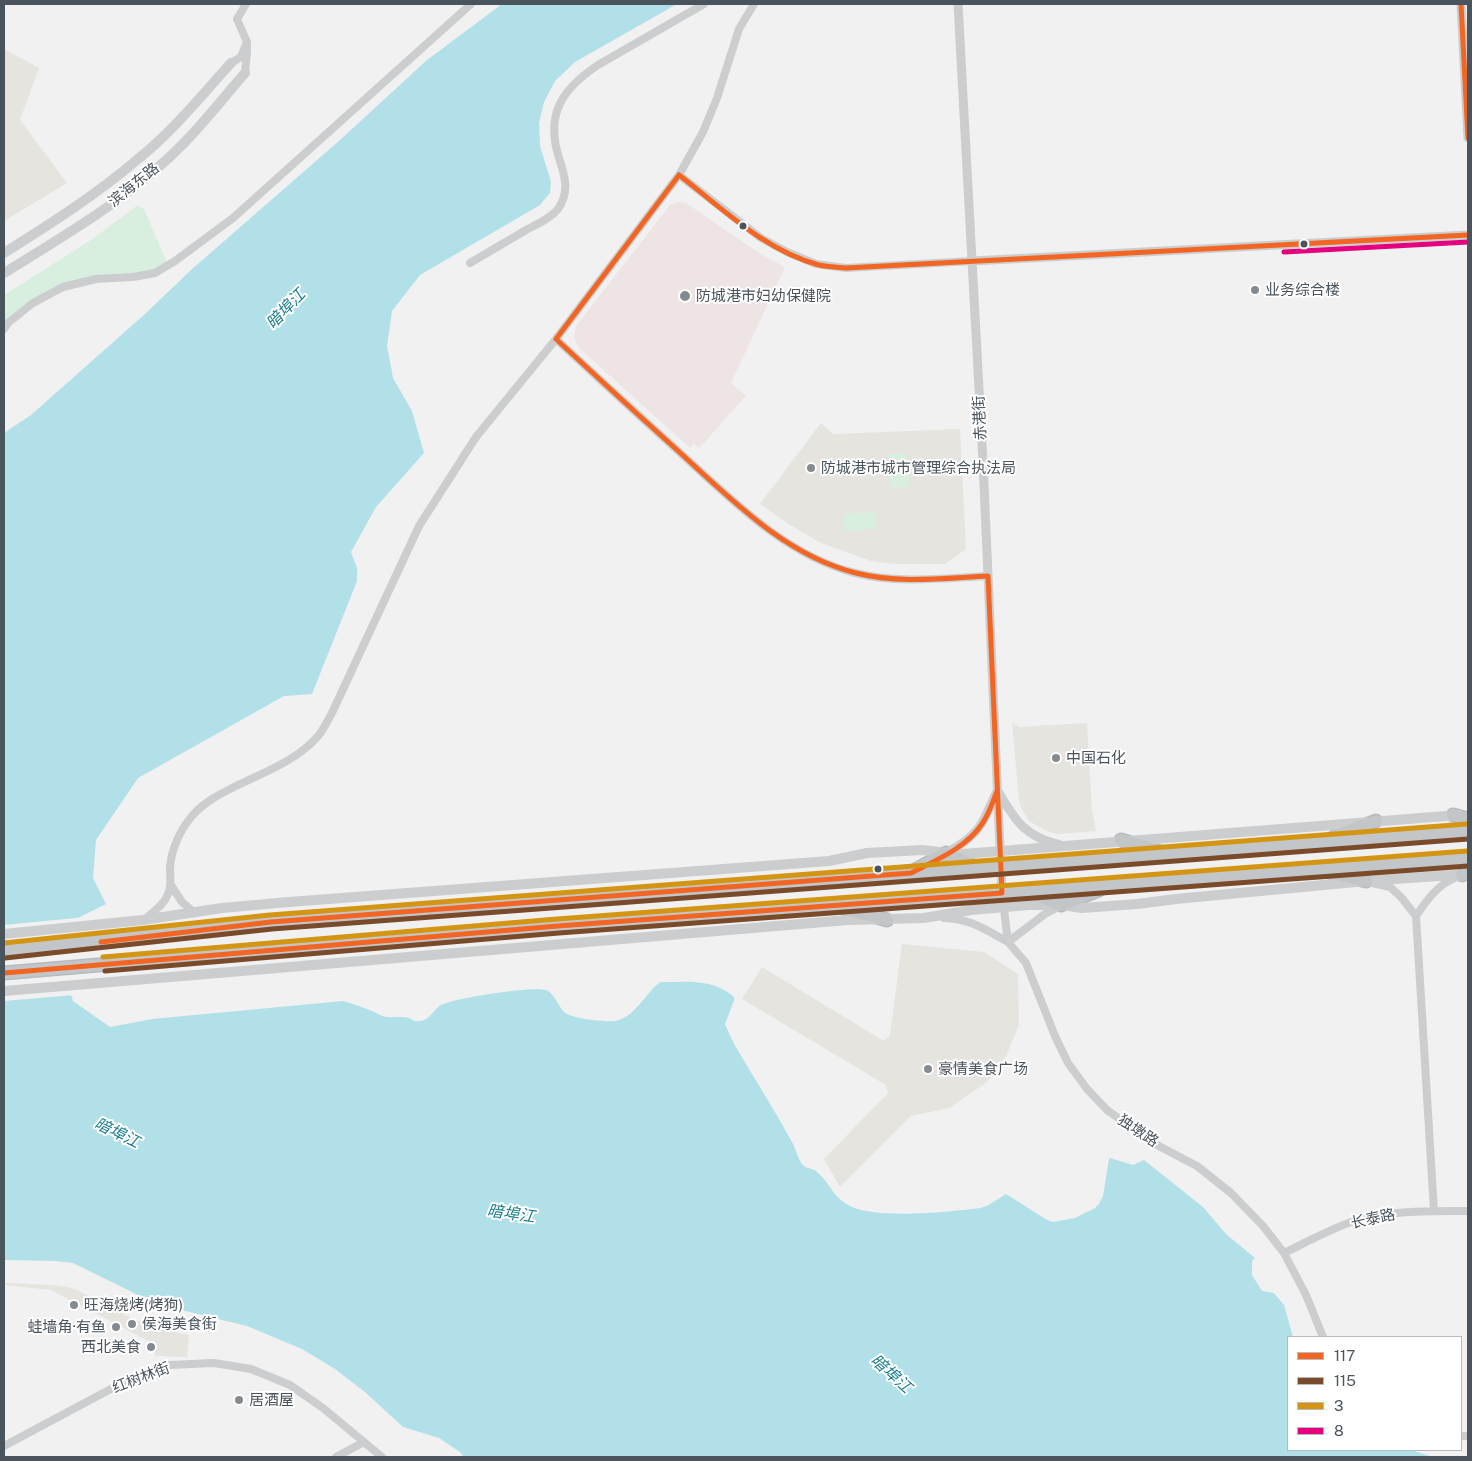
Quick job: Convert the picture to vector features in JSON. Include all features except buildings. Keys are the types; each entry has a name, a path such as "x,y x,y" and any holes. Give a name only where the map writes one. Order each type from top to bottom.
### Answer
{"highway":[{"path":"1453,815 1468,819"},
{"path":"1319,842 1376,821"},
{"path":"4,951 271,922 1468,831"},
{"path":"1121,840 1168,854"},
{"path":"911,873 946,853 976,868"},
{"path":"4,973 558,926 1468,858"},
{"path":"1317,869 1366,881"},
{"path":"1028,891 1062,905 1112,885"},
{"path":"833,906 887,920"}],"main road":[{"name":"滨海东路","path":"4,253 88,198 140,158 171,129 231,63"},
{"name":"滨海东路","path":"4,274 113,203 152,171 184,142 245,73"},
{"path":"4,934 143,920 289,902 829,861 867,853 924,850 962,854 1468,814"},
{"path":"4,990 848,920 924,918 1003,907 1062,905 1082,908 1138,904 1366,881 1466,874"}],"street":[{"path":"245,73 248,52 247,42 237,19 246,4"},
{"path":"4,329 8,323 33,303 63,287 96,279 133,277 155,272 175,261 233,218 470,4"},
{"path":"470,263 552,215 563,199 566,188 565,174 554,138 554,118 559,104 568,90 581,76 598,65 704,4"},
{"path":"143,920 164,901 168,894 171,884 170,866 174,848 182,830 192,816 207,802 283,763 304,750 321,733 419,526 476,437 556,339 679,175 703,132 717,98 739,29 754,4"},
{"name":"赤港街","path":"958,4 988,576 1002,893"},
{"path":"1462,4 1468,138"},
{"path":"231,63 241,57 247,42"},
{"path":"679,175 761,238 786,252 816,264 846,268 1468,235"},
{"path":"556,339 750,517 812,557 855,573 883,578 922,579 988,576"},
{"path":"997,790 1013,816 1029,833 1043,841 1062,845"},
{"path":"946,853 971,837 983,824 997,790"},
{"path":"1416,916 1430,895 1447,881 1466,874"},
{"path":"1366,881 1390,887 1416,916 1434,1211"},
{"path":"171,884 182,902 195,913"},
{"path":"1002,893 1008,942"},
{"path":"1008,942 1045,914 1062,905"},
{"path":"924,918 958,918 976,923 1008,942"},
{"name":"独墩路","path":"1008,942 1026,963 1055,1036 1068,1063 1087,1090 1108,1110 1155,1144 1197,1166 1230,1193 1263,1226 1284,1253 1306,1295 1323,1336"},
{"name":"长泰路","path":"1284,1253 1355,1221 1394,1213 1468,1211"},
{"name":"红树林街","path":"4,1446 122,1383 153,1370 169,1365 214,1363 251,1370 290,1385 323,1408 382,1457"},
{"path":"336,1457 364,1442"}],"shaded area":[{"path":"4,49 39,68 20,120 67,183 4,221"},
{"name":"防城港市妇幼保健院","path":"678,202 686,203 762,255 785,267 731,383 746,396 699,448 694,443 690,448 579,348 574,337 576,326 670,205"},
{"path":"821,423 833,434 960,429 966,549 945,564 895,564 871,561 821,543 760,504"},
{"path":"1012,722 1019,727 1087,723 1092,810 1096,831 1057,834 1029,821 1019,801"},
{"name":"豪情美食广场","path":"902,944 984,952 1018,974 1019,1025 1006,1056 987,1082 949,1108 911,1116 840,1187 824,1159 888,1093 886,1085 742,999 762,967 884,1041 890,1035"},
{"name":"侯海美食街","path":"4,1283 68,1287 133,1319 161,1329 189,1335 187,1357 155,1356 154,1344 51,1290 4,1285"}],"green space":[{"path":"138,205 144,209 168,265 152,272 62,285 4,325 4,295 91,240"},
{"path":"907,453 910,486 891,488 888,454"},
{"path":"875,512 877,529 844,531 843,514"}],"water":[{"name":"暗埠江","path":"502,4 677,4 575,62 555,81 544,102 539,123 540,146 551,182 550,193 540,205 420,275 392,311 387,346 393,378 412,411 424,453 376,507 351,552 357,568 357,581 312,694 284,696 138,778 96,840 93,878 106,904 72,921 56,944 73,1001 110,1027 152,1019 343,1001 384,1017 406,1017 418,1021 426,1019 438,1007 449,1002 493,993 538,989 546,990 554,996 567,1014 588,1019 615,1021 622,1019 634,1010 660,982 700,982 718,987 735,998 725,1024 734,1044 792,1142 800,1161 804,1166 816,1171 840,1199 852,1207 879,1213 933,1213 980,1208 987,1206 1006,1194 1053,1222 1075,1218 1099,1204 1103,1196 1110,1158 1133,1165 1144,1160 1203,1207 1226,1234 1255,1258 1252,1261 1252,1275 1262,1291 1274,1293 1284,1305 1293,1336 1287,1336 1287,1451 1414,1451 1433,1457 464,1457 460,1452 439,1438 403,1427 365,1392 335,1369 302,1349 247,1326 169,1307 136,1294 73,1263 4,1260 4,433 31,415 427,60"}],"pier":[{"path":"86,917 74,923 59,944 74,995 4,1001 4,925"}],"transit line":[{"name":"117","path":"1461,4 1468,138"},
{"name":"117","path":"679,175 762,239 780,250 799,258 829,267 846,268 1468,235"},
{"name":"117","path":"556,339 679,175"},
{"name":"8","path":"1284,252 1468,242"},
{"name":"117","path":"556,339 717,487 759,523 805,553 830,565 872,576 905,579 988,576"},
{"name":"117","path":"4,973 558,926 1002,893 988,576"},
{"name":"117","path":"101,942 271,922 911,873 950,853 968,840 984,820 997,791"},
{"name":"3","path":"4,943 270,915 1467,824"},
{"name":"115","path":"5,958 272,929 1468,839"},
{"name":"3","path":"103,957 557,919 1467,851"},
{"name":"115","path":"105,971 559,933 1468,866"}],"place":[{"name":"业务综合楼","path":"1255,290"},
{"name":"防城港市妇幼保健院","path":"685,296"},
{"name":"防城港市城市管理综合执法局","path":"811,468"},
{"name":"中国石化","path":"1056,758"},
{"name":"豪情美食广场","path":"928,1069"},
{"name":"旺海烧烤(烤狗)","path":"74,1305"},
{"name":"侯海美食街","path":"132,1324"},
{"name":"蛙墙角·有鱼","path":"116,1327"},
{"name":"西北美食","path":"151,1347"},
{"name":"居酒屋","path":"239,1400"}]}
